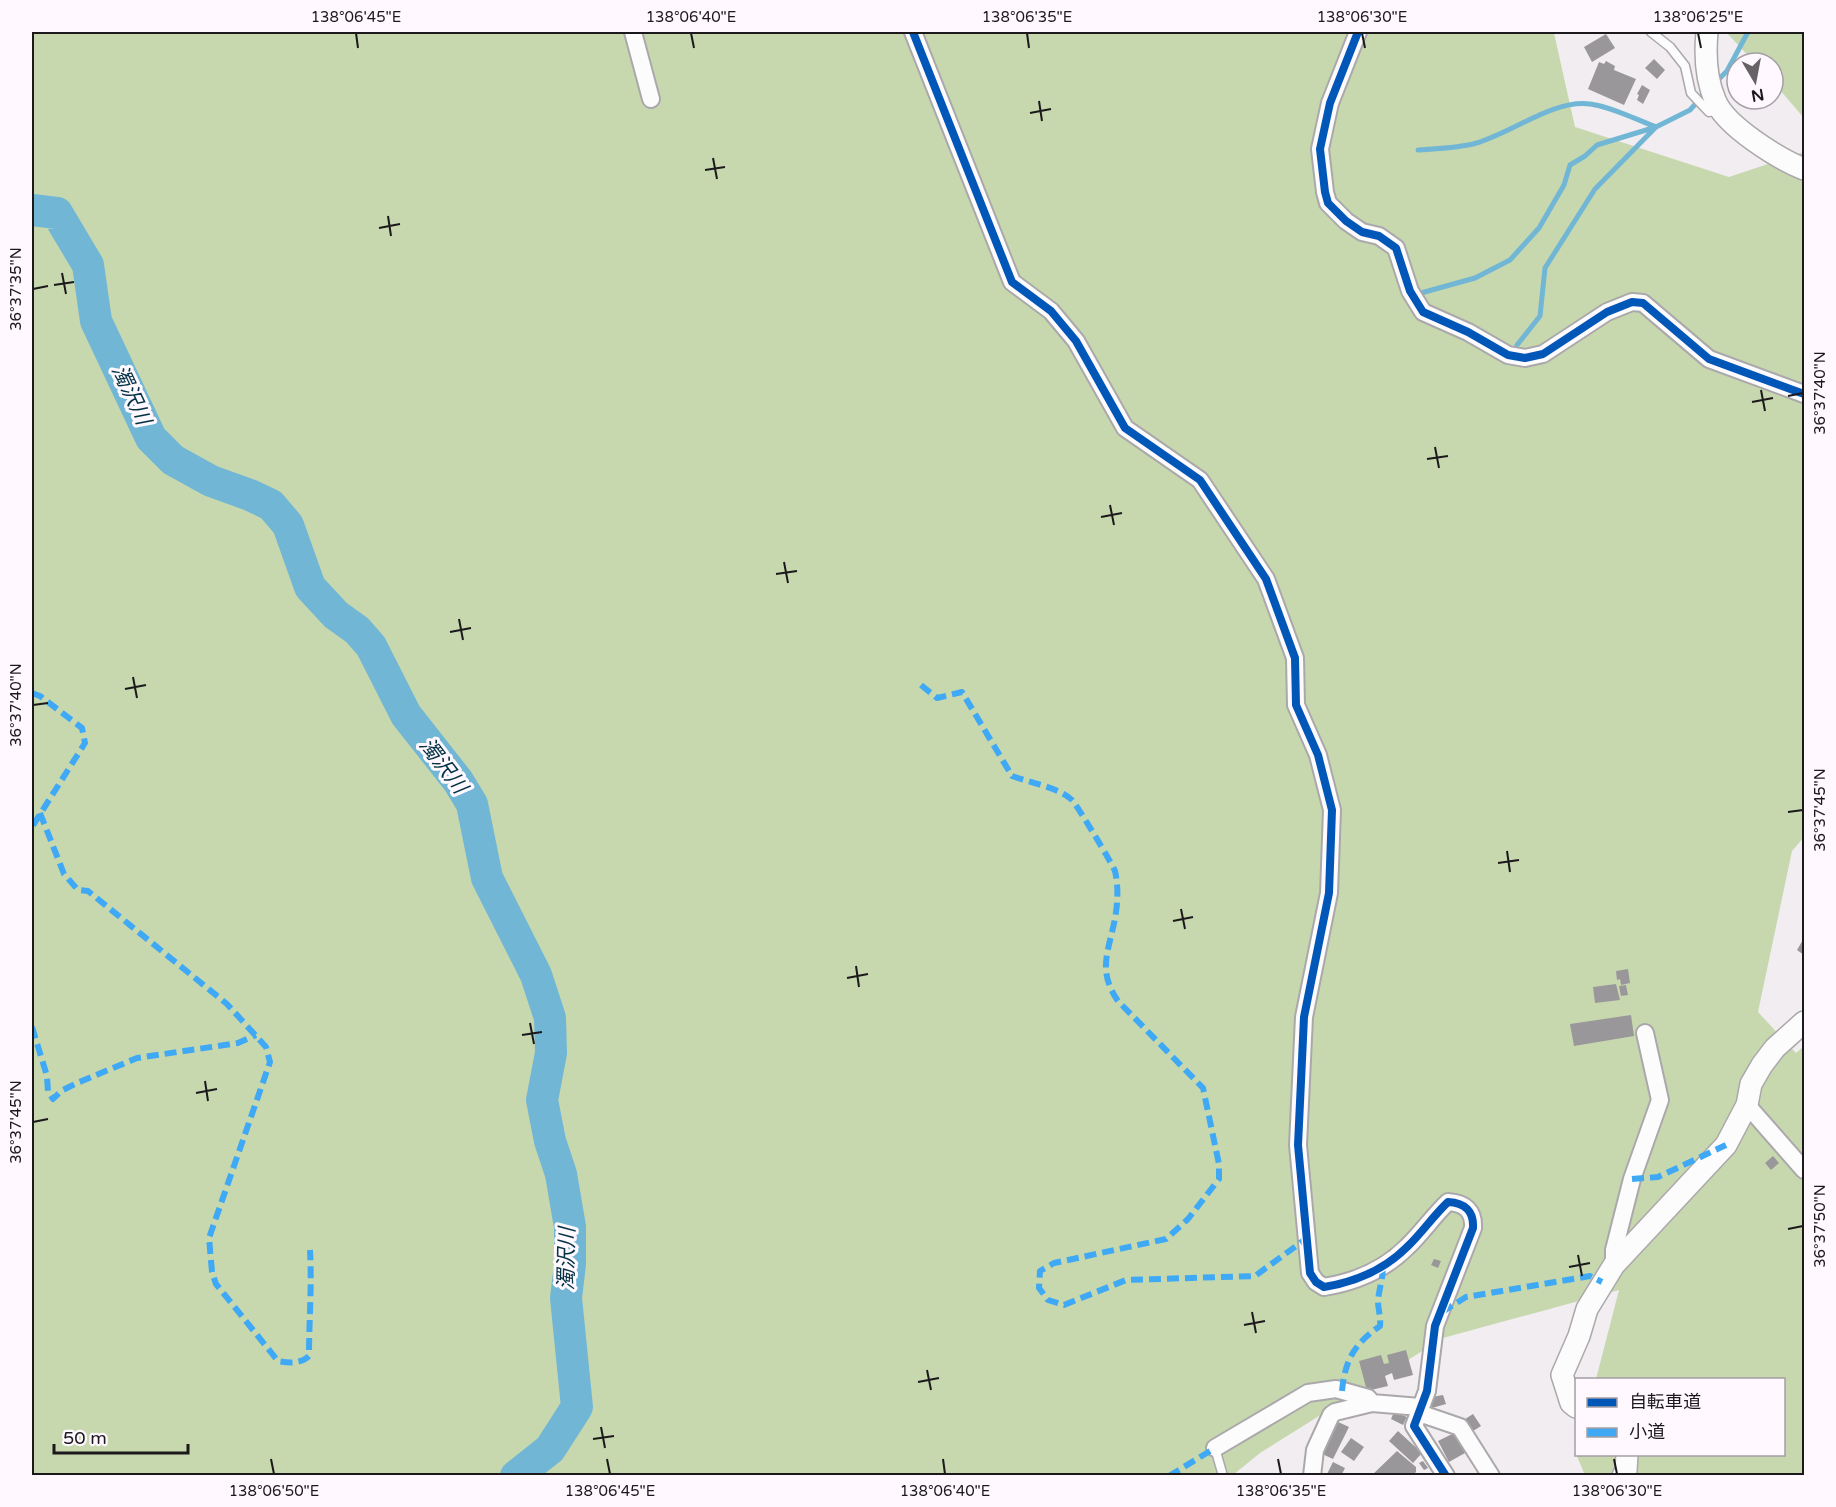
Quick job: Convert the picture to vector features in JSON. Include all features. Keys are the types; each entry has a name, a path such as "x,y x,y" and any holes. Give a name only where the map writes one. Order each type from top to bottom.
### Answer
{"street":[{"path":"633,32 651,99"},
{"path":"913,32 954,129 1012,282 1051,311 1076,341 1125,428 1200,480 1266,579 1295,657 1296,705 1318,755 1332,810 1329,893 1304,1017 1298,1145 1310,1272 1316,1282 1324,1287 1356,1280 1383,1266 1406,1249 1448,1202 1460,1204 1470,1210 1473,1228 1435,1326 1427,1391 1414,1426 1446,1476"},
{"path":"1358,32 1330,103 1321,141 1321,168 1325,192 1328,202 1346,221 1362,232 1379,236 1396,248 1410,291 1423,312 1467,332 1508,355 1525,358 1543,354 1607,312 1632,303 1643,303 1709,359 1804,394"},
{"path":"1707,32 1705,54 1715,101 1721,110 1733,125 1788,162 1804,170"},
{"path":"1575,1406 1571,1403 1562,1375 1579,1336 1587,1309 1614,1265 1726,1145 1747,1105 1751,1084 1761,1065 1775,1048 1804,1022"},
{"path":"1614,1265 1614,1250 1632,1179 1660,1100 1645,1033"},
{"path":"1747,1105 1804,1170"},
{"path":"1215,1448 1308,1393 1336,1389 1368,1398 1372,1403"},
{"path":"1312,1476 1315,1450 1331,1415 1372,1403 1419,1410 1460,1427 1491,1476"},
{"path":"1623,1476 1626,1471 1627,1456"}],"lane":[{"path":"1651,32 1670,47 1685,66 1691,93 1709,111 1721,110"},
{"path":"1215,1448 1224,1476"}],"green space":[{"path":"32,32 1556,32 1554,33 1575,127 1729,177 1804,152 1804,837 1792,851 1758,1012 1796,1053 1804,1046 1804,1475 1585,1475 1577,1456 1785,1456 1785,1378 1596,1378 1619,1290 1443,1338 1260,1453 1233,1475 32,1475"},
{"path":"1726,32 1804,32 1804,118 1785,96 1785,51 1744,51"}],"building":[{"path":"1606,34 1615,48 1592,62 1584,47"},
{"path":"1654,59 1665,70 1657,79 1645,68"},
{"path":"1606,61 1615,66 1614,70 1636,79 1624,105 1588,89 1599,62 1604,64"},
{"path":"1642,85 1650,90 1643,104 1637,100 1639,95 1637,94"},
{"path":"1804,938 1804,955 1797,950"},
{"path":"1628,969 1630,983 1621,985 1620,979 1617,980 1616,971"},
{"path":"1616,984 1620,1000 1595,1003 1593,987"},
{"path":"1626,985 1628,995 1621,996 1619,986"},
{"path":"1631,1015 1634,1036 1574,1046 1570,1024"},
{"path":"1773,1156 1779,1163 1771,1170 1765,1163"},
{"path":"1434,1259 1441,1261 1438,1268 1431,1265"},
{"path":"1406,1350 1413,1375 1394,1380 1392,1373 1385,1376 1388,1386 1367,1391 1359,1361 1381,1355 1384,1364 1389,1363 1387,1355"},
{"path":"1443,1395 1446,1404 1432,1408 1432,1397"},
{"path":"1394,1412 1407,1417 1403,1425 1391,1419"},
{"path":"1473,1414 1481,1426 1470,1433 1462,1421"},
{"path":"1336,1421 1349,1427 1333,1459 1320,1453"},
{"path":"1398,1431 1422,1453 1413,1463 1389,1441"},
{"path":"1454,1433 1465,1453 1449,1462 1438,1441"},
{"path":"1351,1438 1364,1447 1354,1461 1341,1452"},
{"path":"1397,1451 1416,1467 1416,1472 1412,1476 1371,1476"},
{"path":"1423,1461 1428,1468 1424,1470 1419,1463"},
{"path":"1333,1462 1345,1468 1341,1476 1326,1476"}],"waterway":[{"path":"1715,83 1727,71 1748,32"},
{"path":"1421,293 1475,278 1510,260 1539,228 1564,185 1570,165 1597,145 1656,127 1690,110 1707,91"},
{"path":"1418,150 1473,144 1546,112 1576,104 1607,108 1656,127 1595,189 1545,268 1540,316 1517,345"},
{"name":"濁沢川","path":"32,210 57,213 88,265 96,321 151,438 173,460 211,481 271,505 288,525 310,587 336,615 357,630 371,646 406,715 458,781 472,804 487,878 536,975 550,1018 551,1053 542,1100 550,1141 561,1174 570,1227 570,1264 566,1298 577,1407 550,1449 516,1476"}],"marked path":[{"path":"921,685 937,698 962,692 1012,776 1067,796 1087,823 1113,866 1116,876 1117,907 1106,958 1107,978 1111,989 1118,1001 1203,1088 1219,1164 1219,1179 1188,1219 1166,1239 1054,1263 1040,1271 1039,1288 1048,1300 1064,1305 1126,1280 1255,1276 1307,1238"},
{"path":"32,693 40,696 82,728 85,743 32,827"},
{"path":"40,813 64,874 78,890 88,891 227,1004 266,1047 270,1062 209,1238 212,1272 216,1284 278,1361 299,1362 309,1356 310,1250"},
{"path":"32,1027 47,1076 48,1092 53,1099 61,1091 77,1083 137,1058 238,1043 256,1035"},
{"path":"1632,1179 1658,1177 1726,1145"},
{"path":"1342,1391 1352,1354 1357,1346 1380,1326 1378,1301 1383,1266"},
{"path":"1442,1312 1466,1297 1590,1276 1602,1282"},
{"path":"1169,1476 1215,1448"}],"cycle path":[{"path":"913,32 1012,282 1051,311 1076,341 1125,428 1200,480 1266,579 1295,658 1296,705 1318,755 1332,810 1329,893 1304,1017 1298,1145 1310,1273 1316,1282 1324,1287 1358,1278 1398,1255 1448,1202 1464,1206 1470,1213 1473,1228 1435,1326 1427,1391 1414,1426 1446,1476"},
{"path":"1358,32 1330,103 1320,149 1325,192 1328,203 1346,221 1362,232 1379,236 1396,248 1410,291 1423,312 1468,332 1508,355 1525,358 1543,354 1607,312 1632,302 1643,303 1709,359 1804,394"}]}
